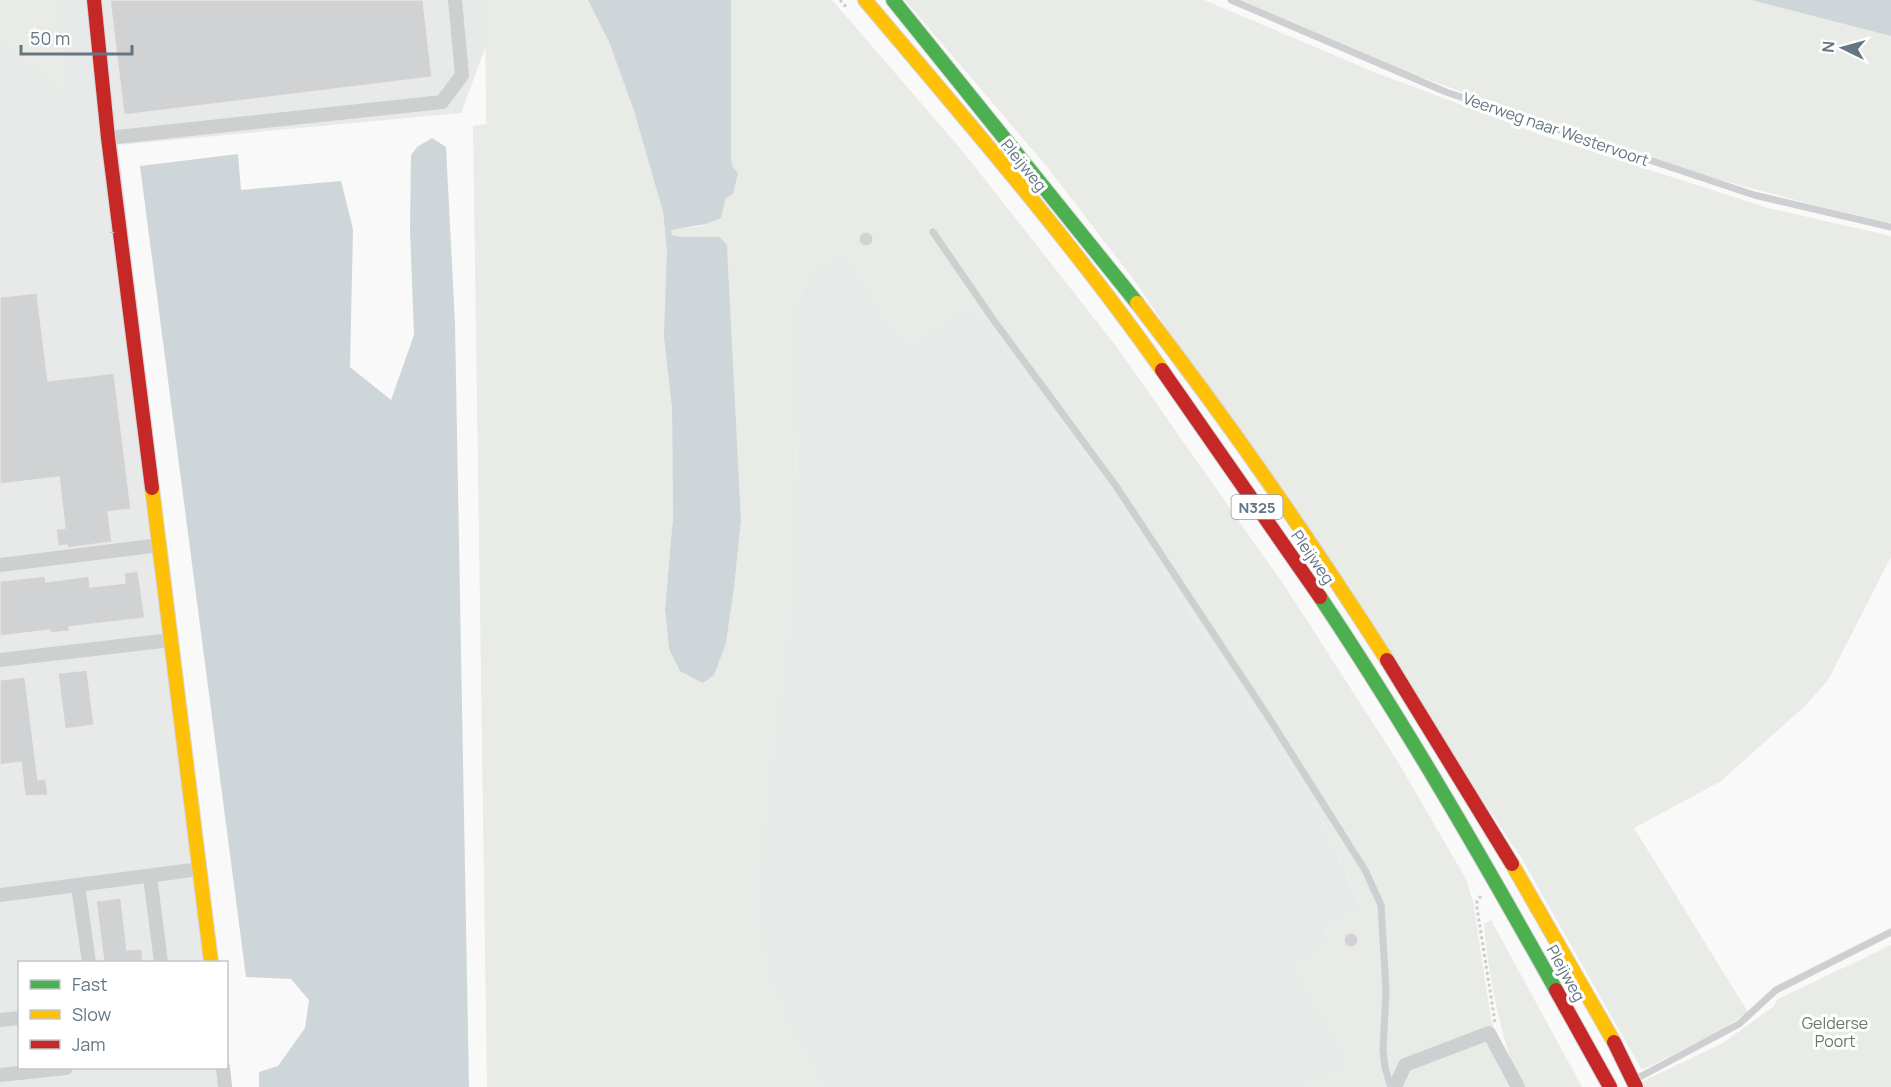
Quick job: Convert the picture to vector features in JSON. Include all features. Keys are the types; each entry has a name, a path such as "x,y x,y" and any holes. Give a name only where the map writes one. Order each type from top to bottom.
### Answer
{"main road":[{"path":"94,0 108,138 211,961"},
{"name":"Pleijweg","path":"865,0 995,155 1133,329 1314,588 1396,713 1497,885 1610,1087"},
{"name":"Pleijweg","path":"893,0 1125,285 1236,436 1345,595 1448,758 1542,915 1614,1042 1632,1085"}],"street":[{"path":"108,138 442,102 462,75 455,0"},
{"path":"0,565 160,545"},
{"path":"0,660 171,640"},
{"path":"0,896 200,869"},
{"path":"150,877 161,961"},
{"path":"78,886 89,961"},
{"path":"0,1020 18,1018"},
{"path":"1393,1087 1405,1065 1489,1033 1518,1087"},
{"path":"0,1075 57,1069"},
{"path":"223,1069 225,1087"}],"lane":[{"name":"Veerweg naar Westervoort","path":"1231,0 1446,92 1754,195 1891,227"},
{"path":"933,232 992,318 1116,486 1263,709 1365,870 1381,905 1386,991 1383,1050 1385,1068 1393,1087"},
{"path":"1632,1085 1739,1024 1776,990 1891,932"}],"path":[{"path":"840,0 847,8"},
{"path":"1483,895 1478,902 1478,908 1495,1022 1495,1027 1489,1033"}],"shaded area":[{"path":"0,0 503,0 461,113 118,145 217,961 18,961 18,1069 228,1069 228,1050 232,1087 0,1087"},
{"path":"588,0 731,0 731,155 732,165 738,173 733,194 726,198 721,218 706,224 671,230 672,235 682,237 720,237 727,245 741,520 726,643 714,675 703,683 680,671 669,649 665,609 673,517 672,408 664,336 667,252 663,212 634,111 609,42"},
{"path":"1751,0 1891,0 1891,36"},
{"path":"432,138 446,147 455,324 469,1087 259,1087 259,1072 278,1066 305,1028 309,1000 291,979 246,977 140,166 238,154 241,190 341,181 353,229 350,367 391,400 414,335 410,230 411,155 417,147"},
{"path":"835,258 848,259 900,339 907,345 970,306 1026,376 1127,516 1308,792 1361,906 1331,923 1325,931 1324,949 1293,965 1349,1068 1298,1087 822,1087 786,1019 768,975 756,911 759,865 795,585 797,465 791,349 792,321 797,302 808,279 821,264"}],"green space":[{"path":"57,0 69,98 64,98 58,89 7,44 0,42 0,2"},
{"path":"485,0 588,0 609,42 634,111 663,212 667,252 672,408 673,517 665,609 669,649 726,643 741,520 727,245 720,237 671,235 671,229 701,226 711,221 725,202 738,173 732,165 731,155 731,0 832,0 960,148 1116,346 1286,588 1398,762 1466,879 1473,902 1491,1018 1504,1063 1514,1087 1298,1087 1349,1068 1292,965 1323,949 1323,940 1329,926 1339,917 1361,905 1308,792 1127,516 1026,376 970,306 907,345 900,339 848,259 835,260 816,270 803,288 792,321 798,514 795,585 759,865 756,911 768,975 786,1019 822,1087 487,1087 473,126 486,124"},
{"path":"905,0 1204,0 1374,72 1541,135 1768,208 1891,236 1891,557 1828,680 1806,705 1721,781 1634,828 1748,1012 1722,1030 1642,1070 1522,859 1137,284 1048,168"},
{"path":"1240,0 1751,0 1891,36 1891,223 1679,169 1367,58"},
{"path":"1491,920 1582,1087 1524,1087 1516,1073 1497,1008 1488,961 1484,924"},
{"name":"Gelderse Poort","path":"1891,945 1891,1087 1631,1087 1723,1043 1773,1007 1778,999"}],"building":[{"path":"110,0 423,0 432,77 124,115"},
{"path":"866,232 871,234 873,239 871,244 866,246 861,244 859,239 861,234"},
{"path":"37,293 48,381 114,373 131,509 108,512 112,542 67,548 67,545 58,546 56,529 65,528 59,477 0,484 0,297"},
{"path":"138,571 145,618 69,627 70,631 51,633 50,630 0,636 0,581 45,576 46,582 89,576 90,587 125,583 124,573"},
{"path":"87,670 94,725 65,729 58,673"},
{"path":"25,677 38,780 46,779 48,795 25,796 21,762 0,765 0,680"},
{"path":"121,898 127,950 142,949 143,961 104,961 96,901"},
{"path":"1351,933 1356,935 1358,940 1356,945 1351,947 1346,945 1344,940 1346,935"}],"traffic: fast":[{"path":"893,0 1137,303"},
{"path":"1320,597 1442,791 1556,990"}],"traffic: slow":[{"path":"865,0 1055,228 1162,370"},
{"path":"1137,303 1203,390 1266,479 1387,660"},
{"path":"152,488 211,961"},
{"path":"1512,864 1614,1042"}],"traffic: jam":[{"path":"94,0 108,138 152,488"},
{"path":"1162,370 1320,597"},
{"path":"1387,660 1512,864"},
{"path":"1556,990 1610,1087"},
{"path":"1614,1042 1636,1087"}]}
